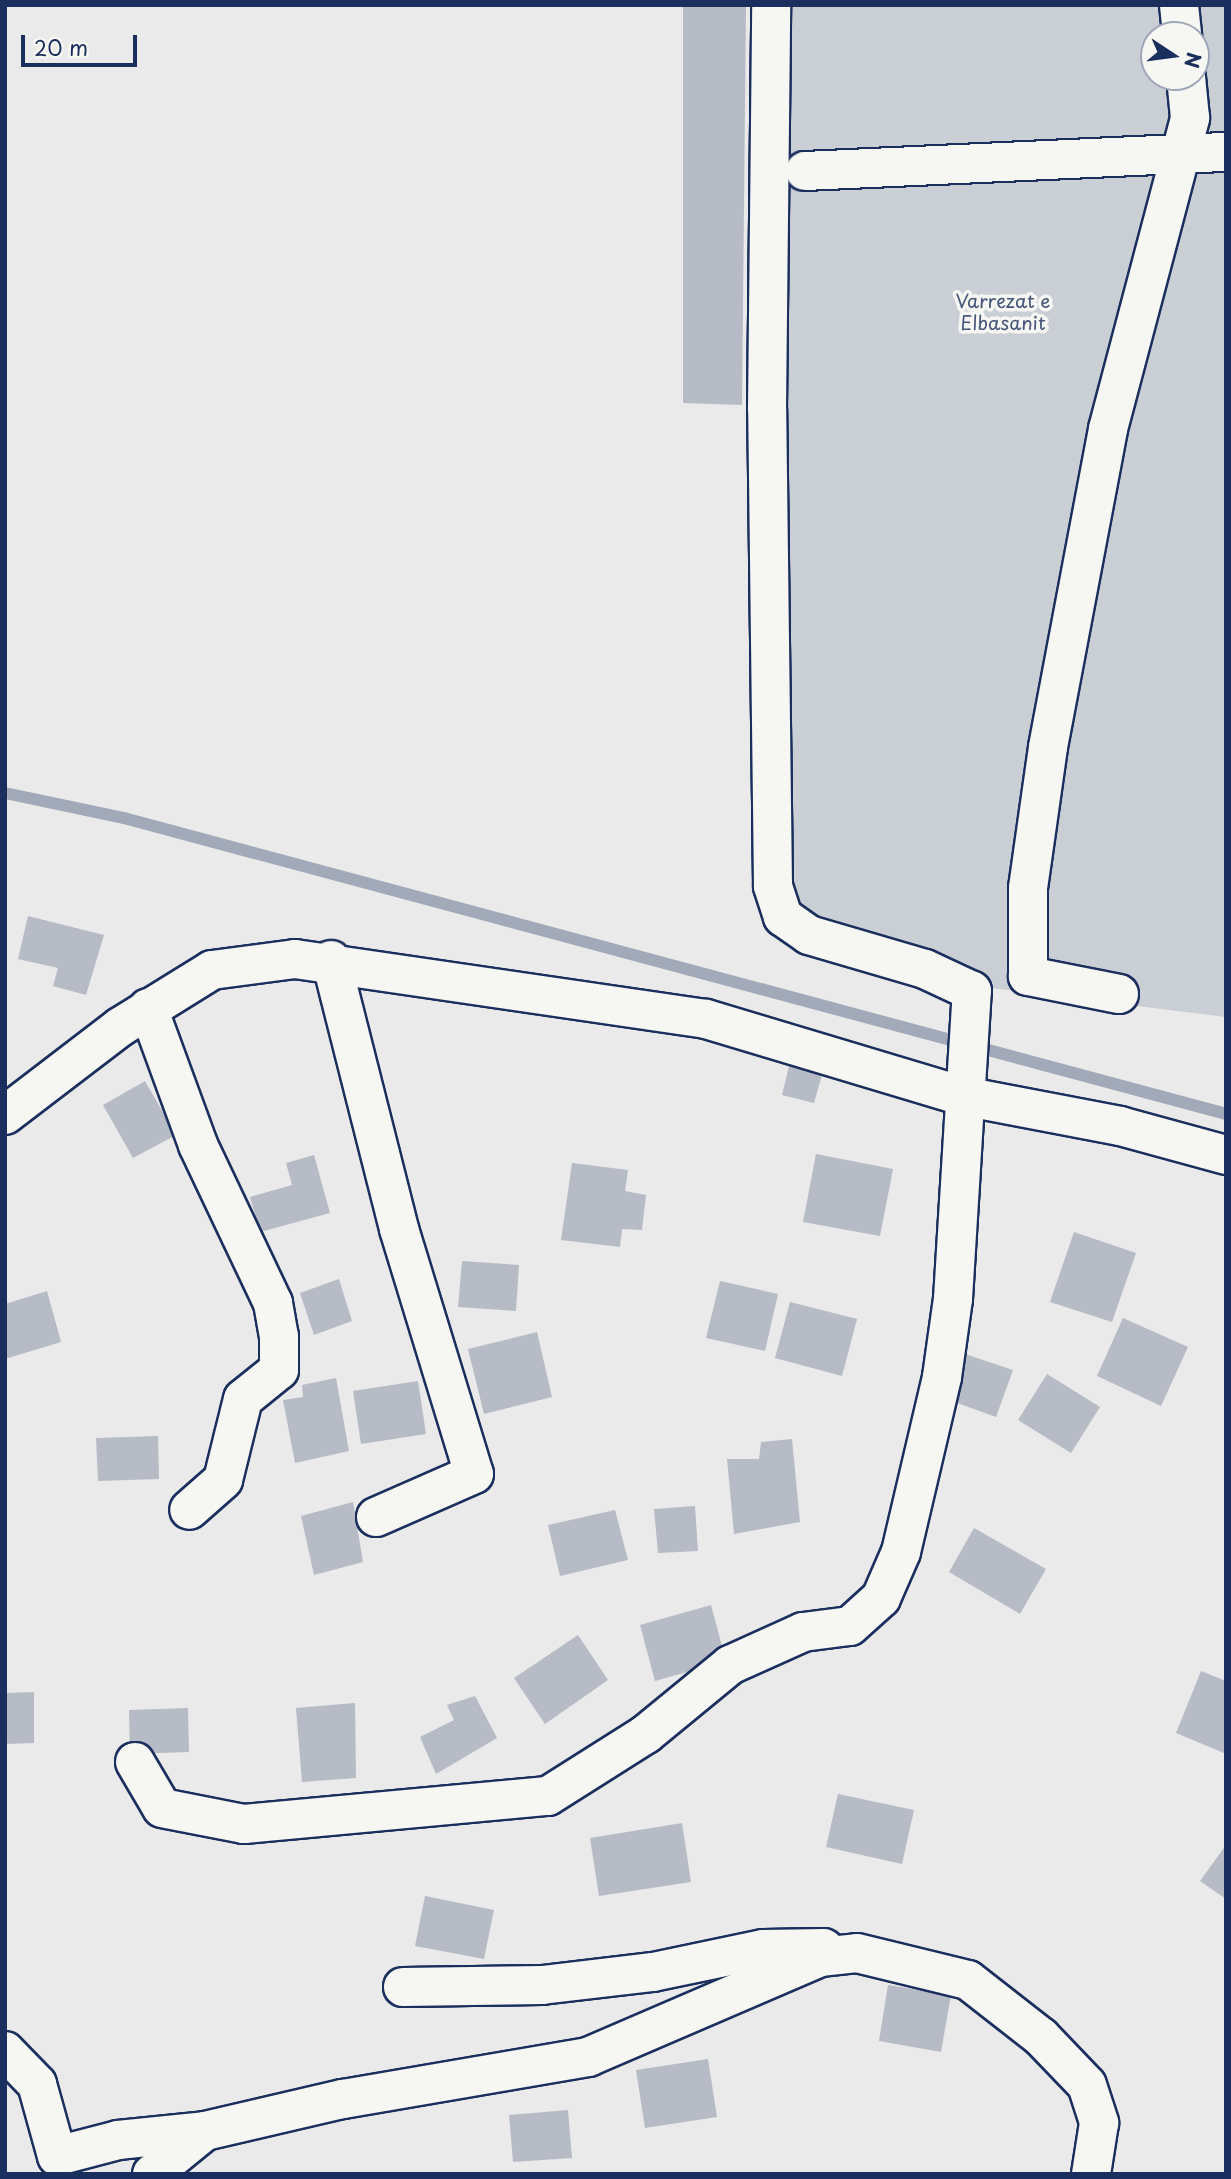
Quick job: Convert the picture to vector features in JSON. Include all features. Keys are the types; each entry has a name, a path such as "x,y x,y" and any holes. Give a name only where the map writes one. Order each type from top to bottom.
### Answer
{"street":[{"path":"135,1762 162,1808 244,1824 548,1796 646,1734 730,1665 803,1632 850,1626 881,1598 901,1552 942,1377 954,1286 963,1082 973,1023 972,991 925,969 809,935 783,917 774,886 767,410 771,5"},
{"path":"1119,994 1028,976 1028,888 1048,747 1108,429 1190,118 1187,91"},
{"path":"805,171 1226,152"},
{"path":"5,1115 148,1008 212,970 295,959 331,960 706,1019 963,1082 1226,1155"},
{"path":"331,960 399,1229 474,1474 376,1517"},
{"path":"148,1008 198,1145 273,1304 279,1336 279,1370 243,1399 223,1480 189,1510"},
{"path":"403,1987 542,1985 653,1972 763,1950 812,1946 857,1953 968,1980 1041,2037 1087,2085 1099,2123 1091,2174"},
{"path":"5,2051 37,2084 57,2155 118,2140 205,2132 343,2099 588,2057 820,1957 857,1953"},
{"path":"152,2174 205,2132"}],"green space":[{"name":"Varrezat e Elbasanit","path":"779,5 1226,5 1226,1017 991,988 785,910"}],"building":[{"path":"683,5 746,5 742,405 683,403"},
{"path":"28,916 104,935 86,995 53,986 58,968 18,959"},
{"path":"789,1066 822,1075 814,1103 782,1095"},
{"path":"145,1081 176,1135 133,1158 103,1105"},
{"path":"816,1154 893,1169 880,1236 803,1222"},
{"path":"314,1155 330,1213 260,1232 250,1197 292,1185 286,1163"},
{"path":"572,1163 628,1170 625,1191 646,1195 642,1230 622,1229 620,1247 561,1240"},
{"path":"1074,1232 1136,1253 1112,1322 1050,1302"},
{"path":"462,1261 519,1265 516,1311 458,1307"},
{"path":"339,1279 352,1321 314,1335 300,1293"},
{"path":"720,1281 778,1294 765,1351 706,1338"},
{"path":"47,1291 61,1342 5,1359 5,1304"},
{"path":"790,1302 857,1319 842,1376 775,1358"},
{"path":"1123,1318 1188,1347 1161,1406 1097,1376"},
{"path":"537,1332 552,1397 484,1414 468,1349"},
{"path":"965,1354 1013,1370 996,1417 949,1400"},
{"path":"1047,1374 1100,1407 1071,1453 1018,1420"},
{"path":"336,1378 349,1451 295,1463 283,1400 303,1397 302,1385"},
{"path":"418,1381 426,1434 361,1444 353,1391"},
{"path":"158,1436 159,1479 98,1481 96,1438"},
{"path":"792,1439 800,1522 734,1534 727,1459 759,1459 761,1442"},
{"path":"353,1502 363,1562 314,1575 301,1516"},
{"path":"695,1506 698,1551 658,1553 654,1509"},
{"path":"615,1510 628,1560 560,1576 548,1525"},
{"path":"974,1528 1046,1569 1020,1614 949,1572"},
{"path":"711,1605 726,1661 655,1681 640,1625"},
{"path":"578,1635 608,1680 545,1724 514,1678"},
{"path":"1201,1671 1226,1681 1226,1754 1176,1733"},
{"path":"34,1692 34,1743 5,1744 5,1693"},
{"path":"475,1696 497,1738 436,1774 420,1737 454,1720 447,1705"},
{"path":"355,1703 356,1778 302,1782 296,1708"},
{"path":"188,1708 189,1752 130,1754 129,1710"},
{"path":"838,1794 914,1810 902,1864 826,1847"},
{"path":"682,1823 691,1882 599,1896 590,1838"},
{"path":"1226,1845 1226,1899 1200,1881"},
{"path":"425,1896 494,1910 484,1959 415,1946"},
{"path":"888,1985 951,1995 941,2052 879,2041"},
{"path":"708,2059 717,2117 645,2128 636,2070"},
{"path":"568,2110 572,2158 513,2162 509,2115"}],"waterway":[{"path":"5,793 124,818 1226,1114"}]}
